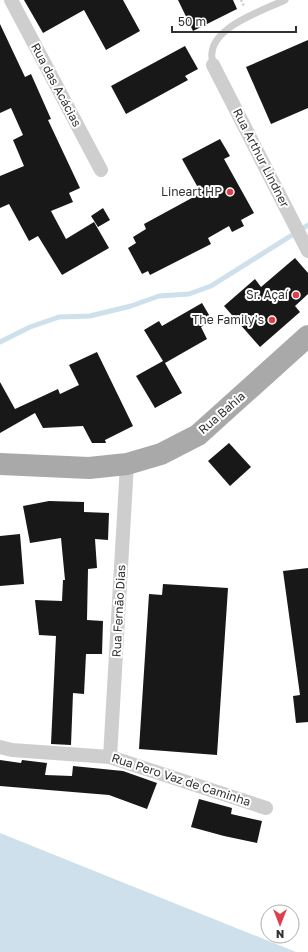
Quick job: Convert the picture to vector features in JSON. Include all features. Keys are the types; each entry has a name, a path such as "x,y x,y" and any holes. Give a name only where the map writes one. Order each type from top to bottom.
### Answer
{"main road":[{"name":"Rua Bahia","path":"0,464 89,468 127,464 161,454 198,435 308,336"}],"street":[{"name":"Rua das Acácias","path":"11,0 101,170"},
{"name":"Rua Arthur Lindner","path":"213,65 308,251"},
{"name":"Rua Fernão Dias","path":"110,757 127,464"},
{"name":"Rua Pero Vaz de Caminha","path":"0,747 12,750 110,757 266,808"}],"lane":[{"path":"213,65 212,52 215,42 226,29 285,0"}],"water":[{"path":"0,833 260,938 260,944 276,944 296,952 0,952"}],"building":[{"path":"24,0 123,0 140,31 106,50 84,10 43,33"},
{"path":"178,0 233,0 237,9 193,31"},
{"path":"0,24 25,77 31,74 51,119 48,120 80,188 69,193 73,202 51,211 66,239 94,222 109,248 62,275 38,236 29,241 9,204 0,208 0,176 24,166 13,140 23,135 11,108 0,113"},
{"path":"308,40 308,108 271,124 246,67"},
{"path":"185,46 198,69 185,76 188,80 126,114 111,86"},
{"path":"220,139 230,156 224,159 254,213 241,220 244,226 232,232 229,226 208,238 211,244 150,275 148,271 142,274 128,248 136,243 133,237 146,229 144,224 201,193 182,159"},
{"path":"103,208 110,220 98,227 91,216"},
{"path":"295,258 308,273 308,294 295,306 300,312 260,347 224,306 255,279 261,287"},
{"path":"202,303 212,320 201,327 207,339 165,363 182,393 155,408 136,376 163,361 144,330 159,321 162,326"},
{"path":"97,352 133,426 105,440 106,443 92,443 83,426 43,428 35,413 0,433 0,382 15,409 58,389 60,394 79,385 69,365"},
{"path":"229,443 251,467 230,486 208,461"},
{"path":"49,501 84,502 84,512 109,513 108,540 95,539 97,568 88,569 87,620 103,621 102,654 86,654 84,694 73,693 71,745 51,744 56,636 39,635 35,600 62,601 63,580 65,580 61,538 30,543 23,506"},
{"path":"20,534 24,584 0,586 0,536"},
{"path":"308,568 308,722 296,723 293,696 300,695 283,571"},
{"path":"163,584 228,588 217,755 139,749 149,594 162,595"},
{"path":"0,760 21,763 22,760 47,763 45,775 72,776 73,766 123,771 157,783 147,809 109,795 0,786"},
{"path":"199,799 232,808 231,814 262,821 257,843 191,827"}],"waterway":[{"path":"0,342 30,327 59,317 90,316 131,306 159,296 189,294 211,286 308,225"}],"place":[{"name":"Lineart HP","path":"230,192"},
{"name":"Sr. Açaí","path":"296,295"},
{"name":"The Family's","path":"272,320"}]}
